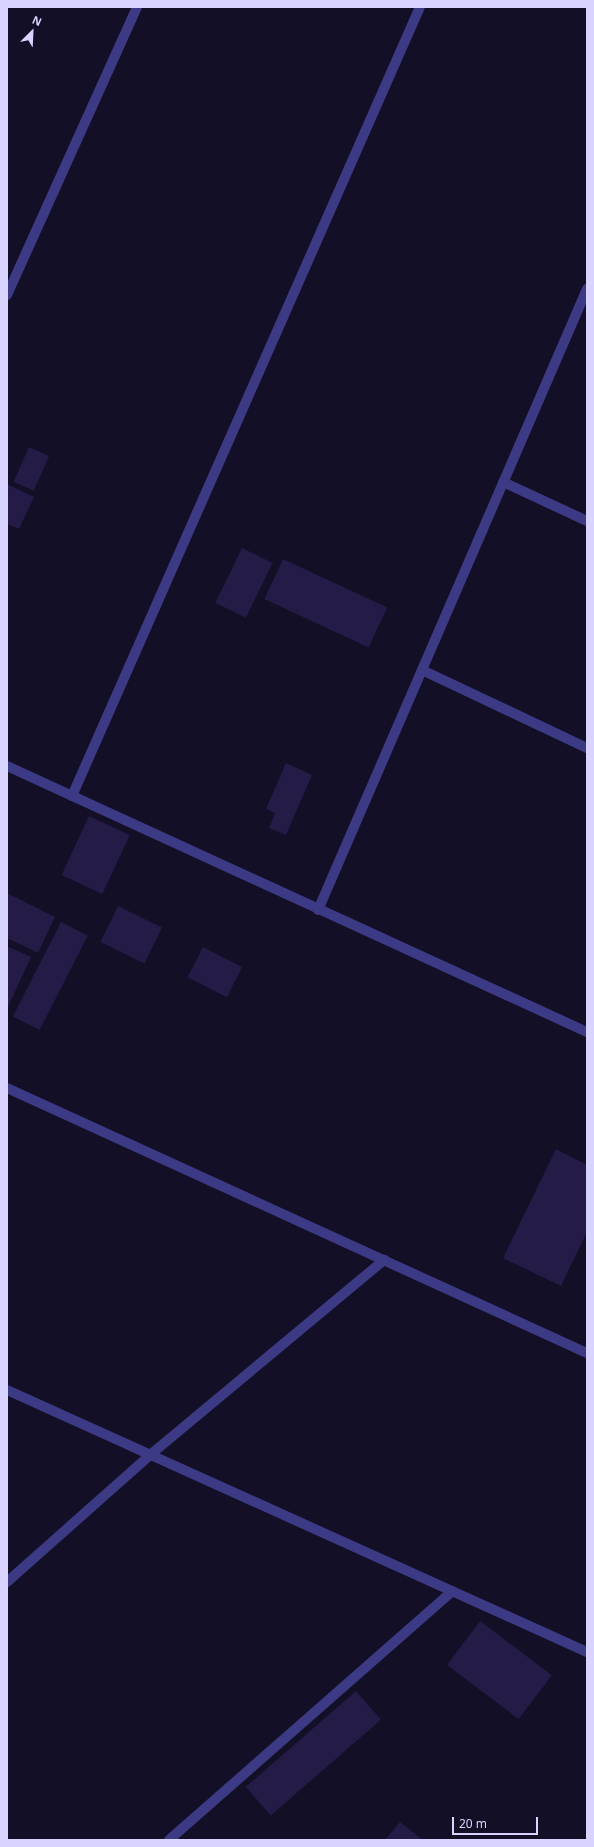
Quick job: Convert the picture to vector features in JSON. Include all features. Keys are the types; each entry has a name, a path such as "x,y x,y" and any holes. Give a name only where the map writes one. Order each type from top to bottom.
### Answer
{"street":[{"path":"7,295 136,7"},
{"path":"72,796 420,7"},
{"path":"318,910 586,294"},
{"path":"503,482 587,521"},
{"path":"422,670 587,748"},
{"path":"7,766 318,910 587,1032"},
{"path":"7,1088 587,1353"},
{"path":"7,1582 150,1455 384,1260"},
{"path":"7,1390 587,1652"},
{"path":"169,1840 452,1591"}],"building":[{"path":"29,447 49,456 34,491 14,482"},
{"path":"7,484 34,497 19,529 7,524"},
{"path":"242,548 273,563 246,618 215,603"},
{"path":"283,559 387,608 369,647 264,599"},
{"path":"286,763 312,775 286,835 269,828 275,813 266,809"},
{"path":"89,816 130,835 102,894 62,875"},
{"path":"7,893 55,917 38,953 7,938"},
{"path":"118,906 162,927 145,963 100,942"},
{"path":"61,922 88,936 40,1030 13,1016"},
{"path":"7,946 31,957 7,1009"},
{"path":"203,947 242,967 227,997 188,977"},
{"path":"556,1149 587,1165 587,1232 561,1286 503,1258"},
{"path":"480,1621 552,1675 519,1719 447,1665"},
{"path":"356,1691 381,1720 271,1815 246,1787"},
{"path":"400,1822 423,1840 385,1840"}]}
